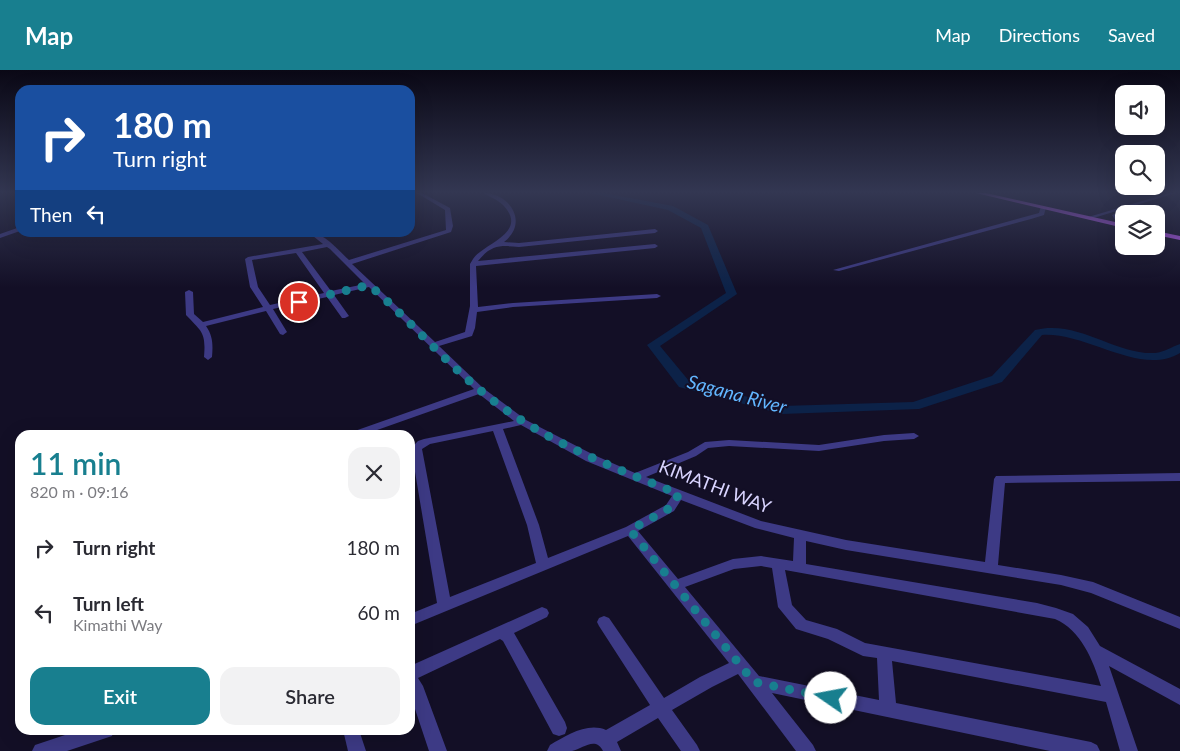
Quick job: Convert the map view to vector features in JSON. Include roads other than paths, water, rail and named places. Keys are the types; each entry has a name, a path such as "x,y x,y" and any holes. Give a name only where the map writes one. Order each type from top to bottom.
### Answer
{"main road":[{"path":"1165,235 1180,238"}],"street":[{"path":"347,262 444,234 449,230 450,225"},
{"path":"433,345 469,334 472,310 473,264 481,254 500,243 508,235 513,225"},
{"path":"837,270 877,257 1003,225"},
{"path":"500,243 519,245 655,230"},
{"path":"0,236 15,232"},
{"name":"KIMATHI WAY","path":"318,237 329,245 480,390 522,422 590,458 759,525 846,545 1061,580 1093,588 1180,623"},
{"path":"283,332 254,288 248,259 329,245"},
{"path":"473,264 655,246"},
{"path":"297,250 345,316"},
{"path":"204,324 369,285"},
{"path":"189,292 190,314 204,324 210,343 208,358"},
{"path":"472,310 514,305 658,296"},
{"path":"367,430 480,390"},
{"path":"445,606 416,448 428,441 522,422"},
{"path":"496,426 532,525 544,566"},
{"path":"636,477 692,454 705,445 729,443 819,448 884,438 914,436"},
{"path":"991,568 1000,479 1180,477"},
{"path":"415,618 630,530 670,508 679,494"},
{"path":"630,530 739,666 754,682 807,751"},
{"path":"799,567 800,535"},
{"path":"676,585 743,562 761,561 1025,607 1065,617 1074,622 1096,651 1129,751"},
{"path":"778,564 785,607 801,624 832,634 863,650 1110,695"},
{"path":"415,672 542,613"},
{"path":"604,622 691,751"},
{"path":"500,632 508,636 559,728"},
{"path":"1096,651 1180,697"},
{"path":"884,654 888,710"},
{"path":"556,751 590,736 598,736 609,745 661,708 706,682 739,666"},
{"path":"754,682 1091,751"},
{"path":"415,686 438,751"},
{"path":"41,751 91,735"},
{"path":"352,735 357,751"}],"waterway":[{"name":"Sagana River","path":"701,225 705,227 732,294 653,345 684,384 782,410 914,406 997,379 1039,332 1070,333 1138,355 1153,357 1168,354 1180,348"}]}
